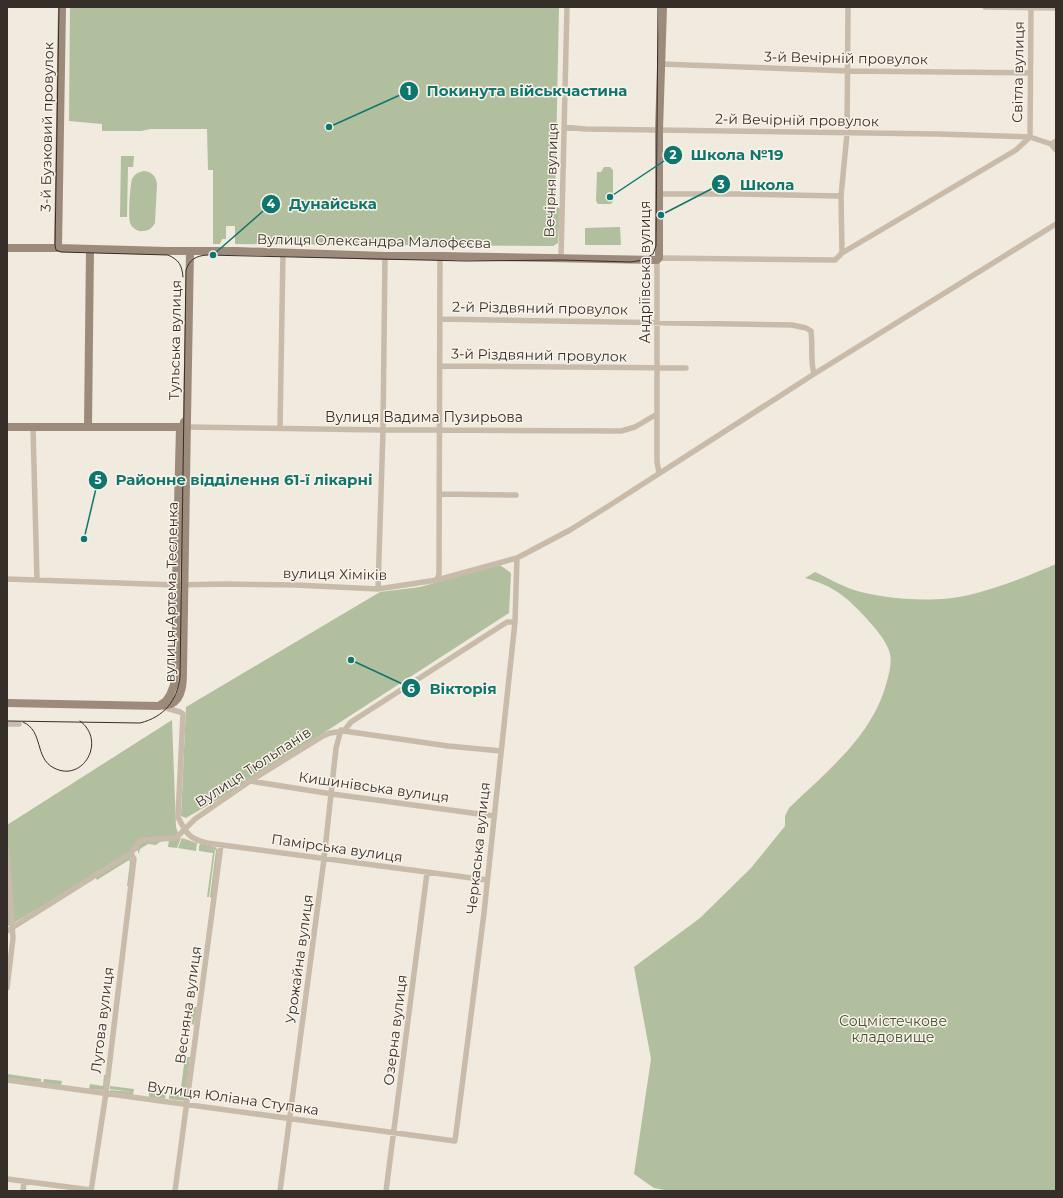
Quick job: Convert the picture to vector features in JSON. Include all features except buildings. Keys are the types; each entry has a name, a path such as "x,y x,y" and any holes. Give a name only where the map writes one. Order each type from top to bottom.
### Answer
{"street":[{"name":"3-й Бузковий провулок","path":"58,248 62,7"},
{"name":"Вечірня вулиця","path":"560,258 567,7"},
{"name":"Андріївська вулиця","path":"659,473 657,462 657,368 659,130 663,7"},
{"path":"842,253 841,196 847,134 848,7"},
{"path":"985,7 1056,8"},
{"name":"Світла вулиця","path":"1030,137 1031,7"},
{"name":"3-й Вечірній провулок","path":"660,64 848,71 1030,73"},
{"name":"2-й Вечірній провулок","path":"564,128 585,130 938,134 1030,137 1053,142"},
{"name":"Вулиця Олександра Малофєєва","path":"90,249 190,252 283,252 385,256 835,260 842,253 1016,150 1030,137"},
{"path":"1053,142 1056,150"},
{"path":"659,194 841,196"},
{"name":"вулиця Хіміків","path":"7,578 180,585 295,585 378,589 437,580 517,558 570,530 814,374 1056,224"},
{"path":"7,248 90,249 88,427"},
{"name":"Тульська вулиця","path":"184,424 190,252"},
{"path":"280,428 283,252"},
{"path":"378,589 383,430 385,256"},
{"path":"437,580 439,574 440,494 440,256"},
{"name":"2-й Різдвяний провулок","path":"440,319 792,325 806,328 811,331 811,363 814,374"},
{"name":"3-й Різдвяний провулок","path":"440,366 686,368"},
{"name":"Вулиця Вадима Пузирьова","path":"7,427 88,427 184,424 383,430 621,431 635,427 657,414"},
{"name":"вулиця Артема Тесленка","path":"158,706 166,701 174,685 180,585 184,424"},
{"path":"33,427 37,580"},
{"path":"440,494 516,495"},
{"name":"Черкаська вулиця","path":"455,1140 487,880 515,622 517,558"},
{"name":"Вулиця Тюльпанів","path":"7,931 131,853 139,842 143,840 176,838 186,832 195,819 250,781 323,736 343,731 351,722 424,674 507,622 515,622"},
{"path":"7,703 158,706 183,714 178,817 186,832"},
{"path":"7,724 19,724"},
{"path":"343,731 501,752"},
{"name":"Урожайна вулиця","path":"280,1191 324,859 336,748 343,731"},
{"name":"Кишинівська вулиця","path":"250,781 332,794 494,816"},
{"name":"Памірська вулиця","path":"186,832 196,840 221,845 487,880"},
{"name":"Весняна вулиця","path":"175,1191 221,845"},
{"path":"7,849 13,938 7,988"},
{"name":"Лугова вулиця","path":"91,1191 106,1093 134,859 131,853"},
{"name":"Озерна вулиця","path":"386,1191 427,873"},
{"name":"Вулиця Юліана Ступака","path":"7,1080 455,1140"},
{"path":"7,1179 91,1191"},
{"path":"23,1191 24,1181"}],"green space":[{"path":"70,7 559,7 555,207 560,208 558,243 553,246 235,244 235,226 226,226 226,239 222,239 220,244 213,244 213,170 208,170 207,129 102,131 102,124 69,121"},
{"path":"121,156 134,156 133,167 128,167 127,217 120,217"},
{"path":"604,167 610,167 613,170 613,201 611,204 598,204 596,201 597,172 601,172"},
{"path":"144,171 149,172 156,179 155,223 149,230 139,231 130,223 129,214 131,188 132,179 134,176"},
{"path":"620,227 621,245 585,245 585,228"},
{"name":"Соцмістечкове кладовище","path":"1056,564 1056,1191 664,1191 654,1188 634,1174 651,1059 634,967 700,918 751,868 785,826 785,816 789,808 833,766 860,735 871,719 880,701 888,677 890,652 879,633 860,611 846,598 824,585 805,578 815,572 851,589 864,593 894,598 926,600 969,595 991,589"},
{"path":"500,565 511,573 509,613 243,785 186,818 181,816 186,707 380,592 420,587"},
{"path":"172,720 176,827 178,833 156,845 148,844 140,849 139,853 138,850 7,927 7,825"},
{"path":"181,838 177,848 168,847 169,840"},
{"path":"182,838 197,843 196,851 178,848"},
{"path":"200,844 215,847 218,850 212,898 210,897 216,850 199,847"},
{"path":"199,847 215,850 209,897 207,897 213,853 199,851"},
{"path":"129,856 132,862 129,886 127,886 129,860 97,880 95,877"},
{"path":"192,1007 197,1007 194,1025 190,1024"},
{"path":"185,1057 190,1057 185,1101 169,1099 169,1094 180,1095"},
{"path":"7,1074 41,1079 41,1082 7,1079"},
{"path":"104,1075 106,1075 103,1090 89,1089 90,1084 103,1086"},
{"path":"44,1079 62,1081 61,1085 43,1083"},
{"path":"110,1086 134,1089 133,1095 109,1092 110,1090 133,1092 110,1089"},
{"path":"149,1091 166,1093 165,1099 149,1097"}],"tram line":[{"path":"59,7 56,250 61,252 168,255 179,263 182,269 183,277"},
{"path":"7,721 140,723 156,717 168,707 176,693 180,677 186,270 192,261 197,257 207,255 466,261 562,260 631,262 643,260 653,254 656,246 658,7"},
{"path":"23,722 30,726 34,732 44,758 48,764 54,768 65,771 74,770 82,765 88,758 91,749 91,739 88,729 80,721"}],"place":[{"name":"Покинута військчастина","path":"329,127"},
{"name":"Школа №19","path":"610,197"},
{"name":"Школа","path":"661,215"},
{"name":"Дунайська","path":"213,255"},
{"name":"Районне відділення 61-ї лікарні","path":"84,539"},
{"name":"Вікторія","path":"351,660"}]}
